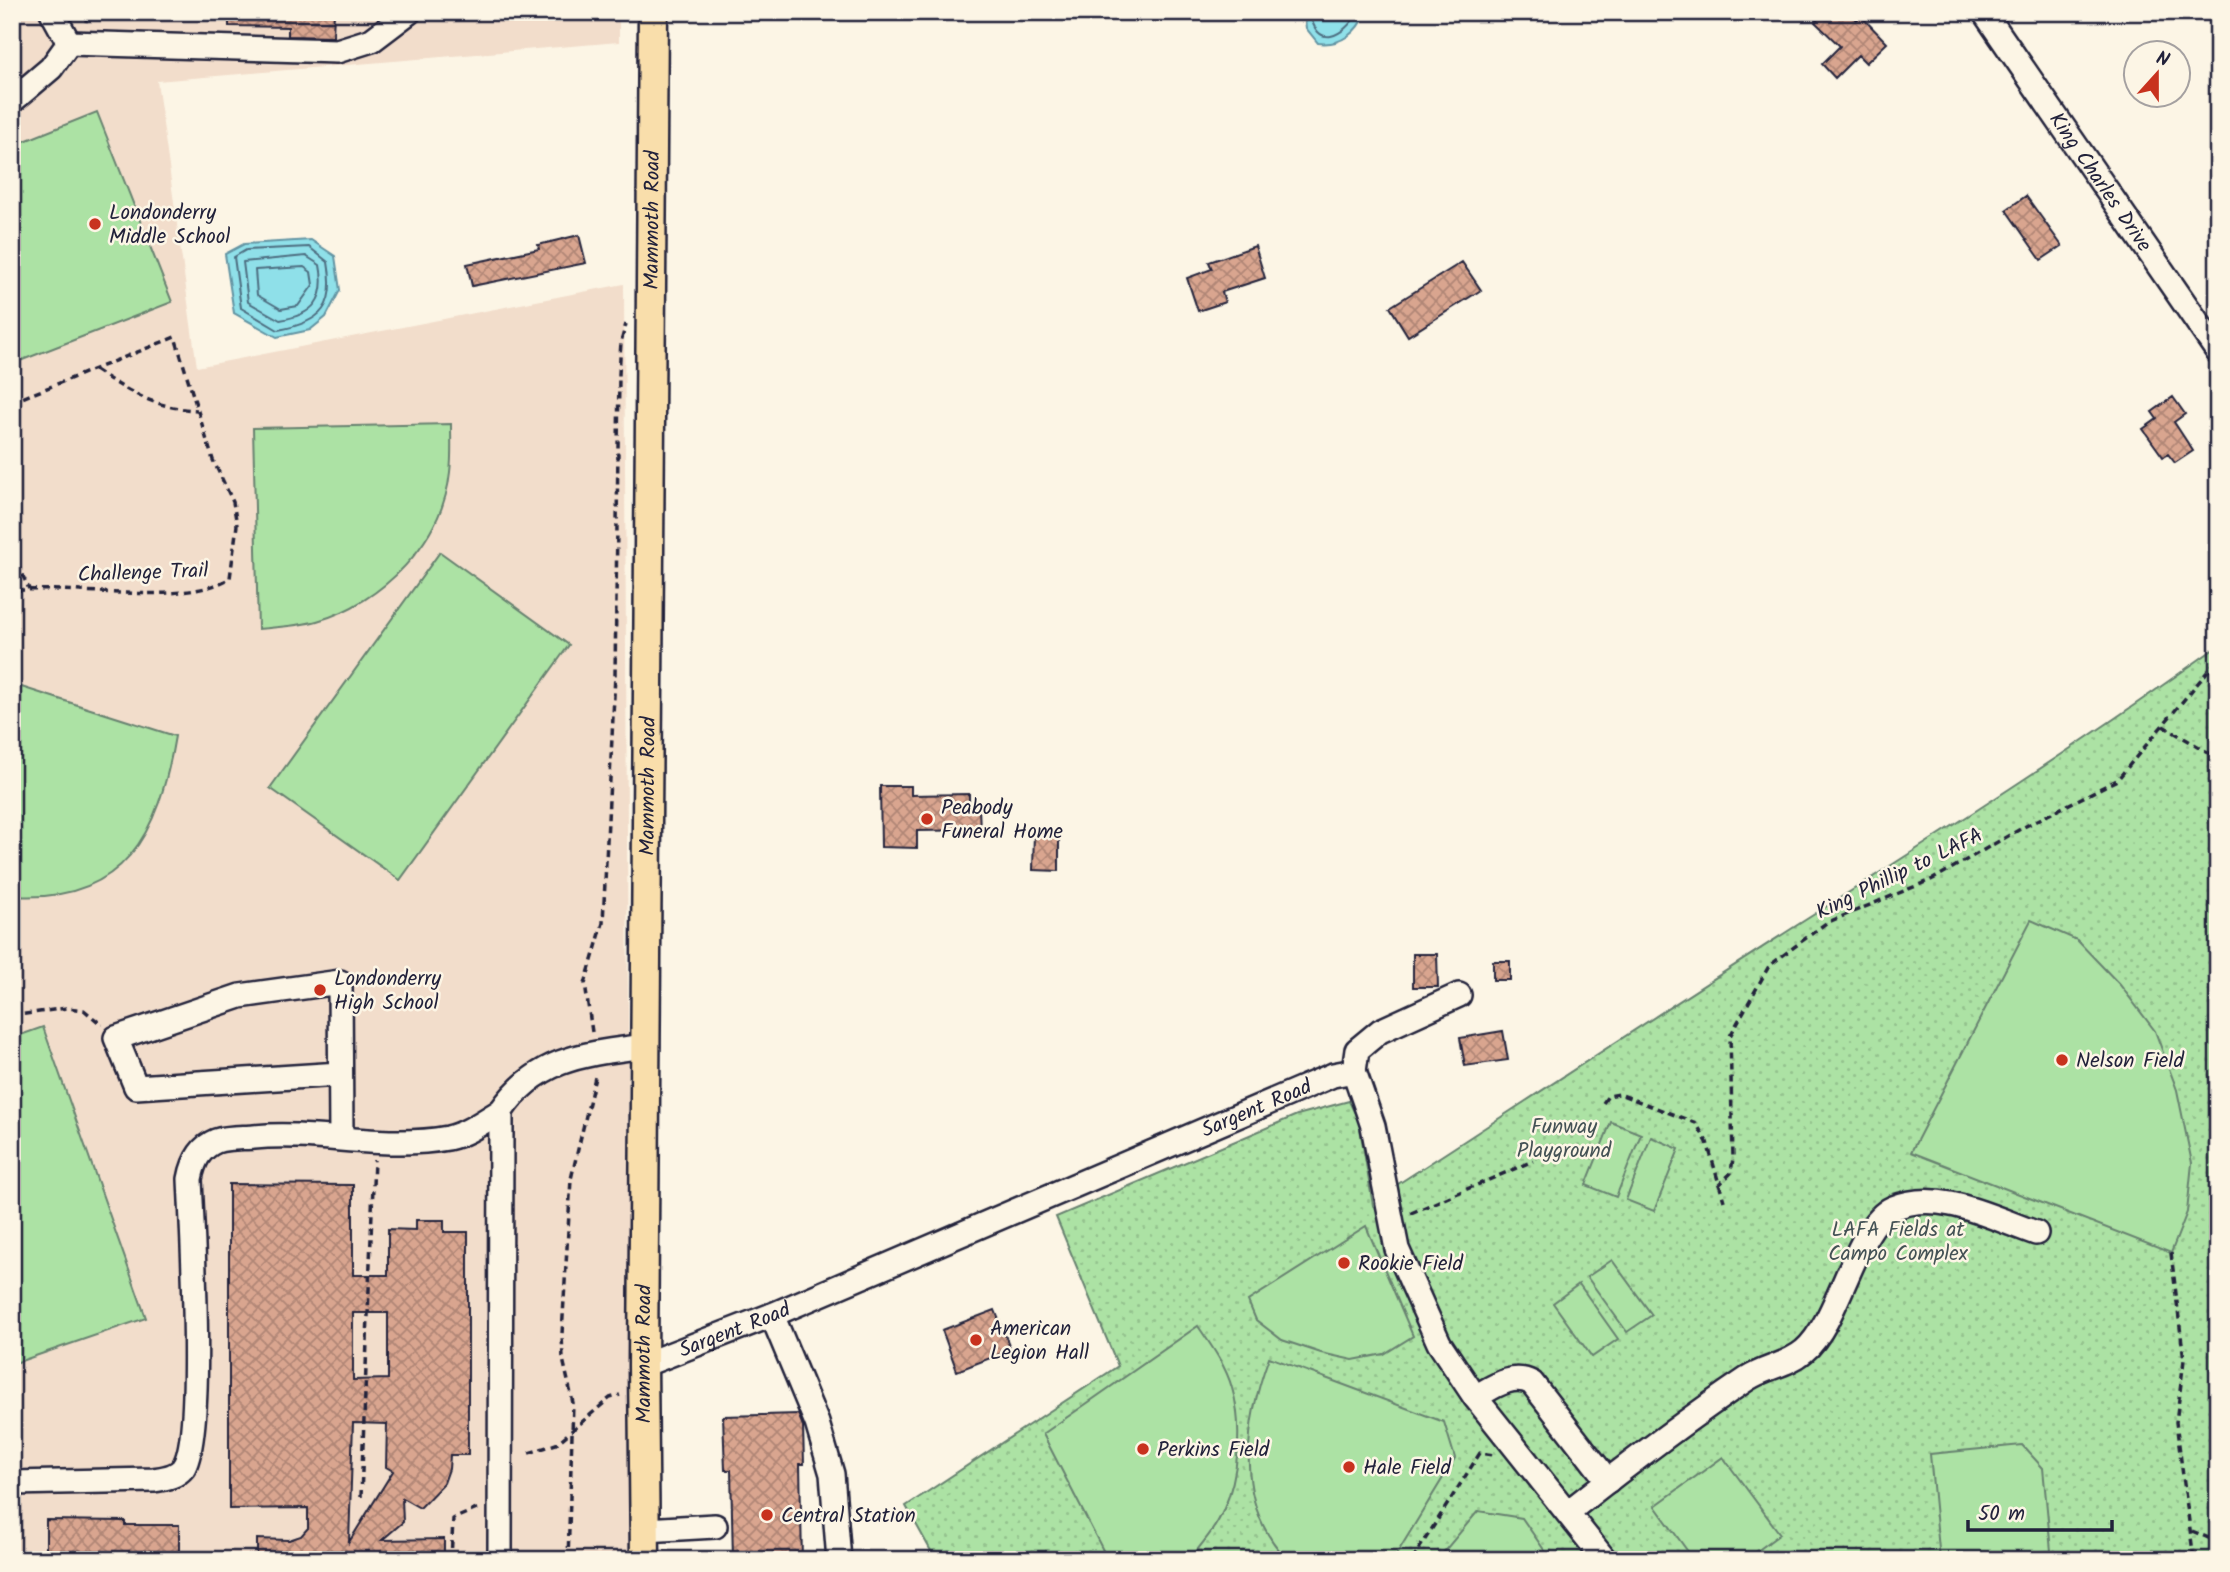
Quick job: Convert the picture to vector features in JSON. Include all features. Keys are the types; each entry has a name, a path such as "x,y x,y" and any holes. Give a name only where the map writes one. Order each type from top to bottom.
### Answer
{"main road":[{"name":"Mammoth Road","path":"645,1560 643,1365 653,12"}],"street":[{"path":"52,12 69,43"},
{"path":"69,43 337,51 372,40 409,12"},
{"name":"King Charles Drive","path":"1984,12 2218,352"},
{"path":"12,101 51,68 69,43"},
{"path":"340,1074 136,1087 116,1038 240,996 340,982 341,1138"},
{"path":"1459,995 1380,1031 1357,1050 1354,1071 1373,1126 1390,1223 1410,1284 1426,1317 1475,1397 1605,1560"},
{"path":"12,1483 154,1480 174,1476 182,1469 188,1458 195,1380 190,1179 193,1164 215,1142 304,1134 375,1140 450,1138 501,1111 510,1098 545,1067 595,1053 645,1045"},
{"name":"Sargent Road","path":"643,1365 772,1315 1333,1075 1354,1071"},
{"path":"500,1560 501,1111"},
{"path":"1569,1513 1749,1377 1804,1351 1828,1318 1872,1227 1891,1209 1921,1201 1948,1203 2036,1233"},
{"path":"772,1315 817,1423 832,1474 839,1560"},
{"path":"1475,1397 1504,1381 1525,1379 1532,1383 1608,1481"},
{"path":"645,1530 715,1526"}],"path":[{"path":"86,22 87,12"},
{"path":"593,1037 585,984 603,923 615,675 619,374 621,342 629,317"},
{"name":"Challenge Trail","path":"12,590 192,590 215,587 230,578 237,525 235,513 197,411 175,337 94,370"},
{"path":"12,402 94,370 131,393 169,409 197,411"},
{"path":"12,553 29,589"},
{"name":"King Phillip to LAFA","path":"1718,1186 1731,1173 1733,1158 1730,1036 1769,966 1826,923 1933,879 2021,828 2117,780 2218,659"},
{"path":"2163,726 2218,758"},
{"path":"12,1016 67,1008 84,1010 116,1038"},
{"path":"568,1560 572,1391 563,1359 562,1334 571,1179 596,1085 597,1067"},
{"path":"1603,1103 1608,1097 1619,1094 1696,1123 1707,1142 1724,1201"},
{"path":"361,1497 375,1140"},
{"path":"1390,1223 1532,1161"},
{"path":"2171,1253 2183,1360 2176,1422 2194,1560"},
{"path":"529,1453 556,1444 610,1398 623,1394"},
{"path":"1412,1560 1479,1453 1491,1455 1520,1451"},
{"path":"451,1560 453,1519 481,1507"},
{"path":"2192,1531 2218,1542"}],"shaded area":[{"name":"Londonderry High School","path":"12,12 619,12 619,42 157,81 197,367 624,284 631,1560 12,1560"}],"green space":[{"path":"97,112 172,302 12,364 12,146"},
{"path":"451,424 451,466 445,497 422,545 405,566 364,600 341,612 310,623 258,629 253,428"},
{"path":"440,552 569,645 400,880 270,788"},
{"name":"LAFA Fields at Campo Complex","path":"2218,646 2218,1560 936,1560 906,1506 1118,1366 1056,1217 1297,1115 1349,1101 1359,1122 1373,1205 1398,1184 2021,781"},
{"path":"12,684 175,736 159,803 146,831 130,855 109,874 83,888 51,895 12,896"},
{"name":"Nelson Field","path":"2031,920 2077,940 2120,985 2155,1031 2177,1090 2192,1163 2187,1212 2171,1253 1911,1152"},
{"path":"43,1027 146,1318 12,1364 12,1038"},
{"path":"1611,1122 1641,1134 1616,1197 1586,1185"},
{"path":"1651,1137 1679,1149 1654,1211 1626,1200"},
{"name":"Rookie Field","path":"1366,1226 1413,1336 1384,1354 1353,1360 1282,1340 1256,1320 1248,1301"},
{"path":"1612,1260 1652,1315 1627,1332 1587,1277"},
{"path":"1579,1284 1618,1339 1592,1357 1553,1303"},
{"name":"Perkins Field","path":"1198,1326 1226,1372 1235,1402 1238,1450 1233,1482 1223,1511 1189,1560 1108,1560 1043,1434"},
{"name":"Hale Field","path":"1269,1357 1444,1422 1455,1458 1393,1560 1288,1560 1270,1538 1258,1514 1251,1489 1249,1462 1254,1408"},
{"path":"2022,1445 2043,1468 2051,1551 1940,1560 1930,1454"},
{"path":"1723,1457 1780,1534 1745,1560 1694,1560 1655,1506"},
{"path":"1478,1511 1522,1518 1551,1560 1437,1560"}],"water":[{"path":"1304,12 1366,12 1353,32 1341,40 1318,43 1306,28"},
{"path":"311,240 335,256 340,290 326,317 310,330 277,337 234,313 225,254 244,244"}],"building":[{"path":"229,12 334,12 333,37 288,36 288,27 229,26"},
{"path":"1825,12 1849,12 1857,20 1861,16 1887,43 1866,63 1858,55 1835,78 1822,64 1840,46 1815,22"},
{"path":"2026,196 2062,246 2041,260 2006,210"},
{"path":"579,235 586,263 472,286 467,264 539,249 538,245"},
{"path":"1255,246 1265,278 1222,292 1225,302 1198,311 1187,278 1212,269 1209,262"},
{"path":"1462,262 1481,290 1408,336 1390,307"},
{"path":"2173,397 2185,414 2174,422 2193,451 2175,463 2168,454 2163,457 2143,429 2157,419 2152,412"},
{"name":"Peabody Funeral Home","path":"880,786 911,786 911,795 969,794 969,808 979,808 980,830 917,831 917,848 881,847"},
{"path":"1034,832 1059,835 1059,871 1033,870"},
{"path":"1413,954 1437,954 1438,987 1413,987"},
{"path":"1493,961 1510,961 1510,980 1493,980"},
{"path":"1503,1031 1508,1060 1465,1066 1460,1038"},
{"path":"229,1184 353,1185 353,1275 388,1275 388,1229 416,1230 416,1220 444,1220 444,1232 468,1232 468,1455 450,1455 444,1483 420,1508 402,1498 403,1522 382,1540 444,1539 444,1560 257,1560 257,1539 289,1540 301,1536 308,1528 308,1508 229,1509","holes":["353,1313 388,1313 388,1379 353,1380","353,1423 387,1424 386,1467 393,1471 349,1542"]},
{"name":"American Legion Hall","path":"995,1310 1011,1350 957,1371 942,1330"},
{"name":"Central Station","path":"798,1414 803,1426 804,1464 800,1464 802,1560 733,1560 731,1470 725,1470 723,1416"},
{"path":"46,1520 179,1525 179,1560 46,1560"}],"place":[{"name":"Londonderry Middle School","path":"95,224"},
{"name":"Peabody Funeral Home","path":"927,819"},
{"name":"Londonderry High School","path":"320,990"},
{"name":"Nelson Field","path":"2062,1060"},
{"name":"Rookie Field","path":"1344,1263"},
{"name":"American Legion Hall","path":"976,1340"},
{"name":"Perkins Field","path":"1143,1449"},
{"name":"Hale Field","path":"1349,1467"},
{"name":"Central Station","path":"767,1515"}],"park label":[{"name":"Funway Playground","path":"1564,1138"}]}
